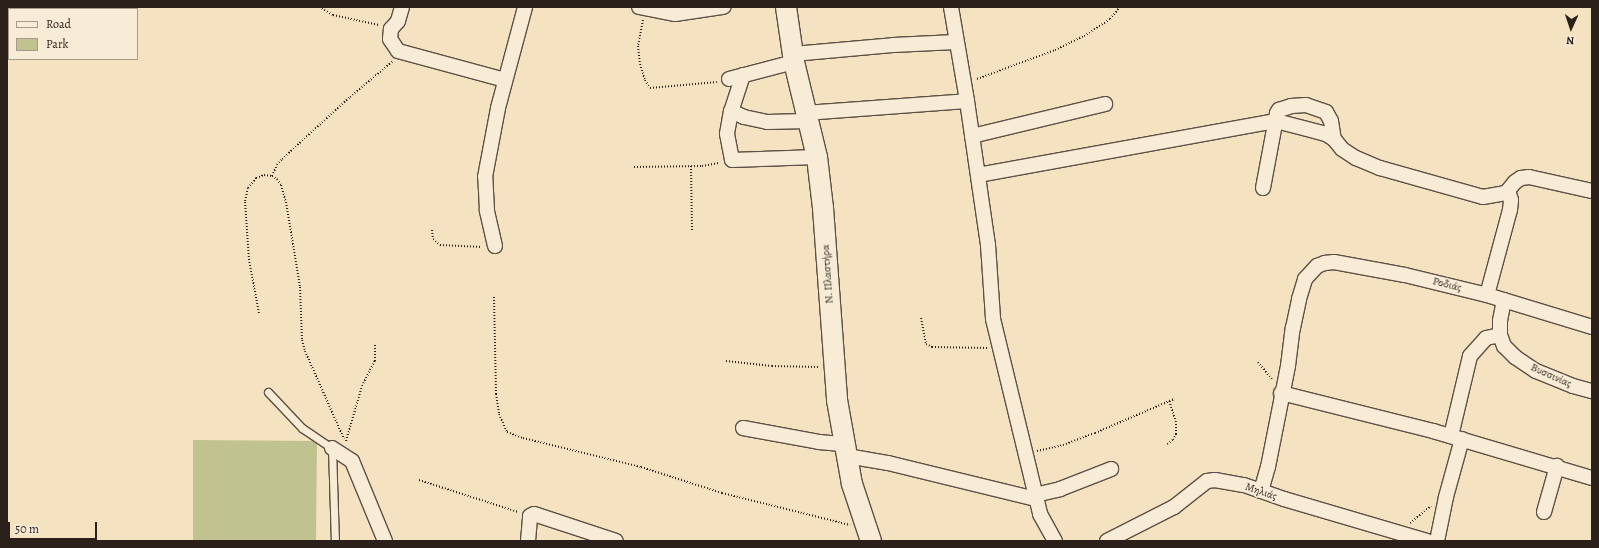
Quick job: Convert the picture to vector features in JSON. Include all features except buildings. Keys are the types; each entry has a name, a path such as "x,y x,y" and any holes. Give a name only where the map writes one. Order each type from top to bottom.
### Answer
{"street":[{"path":"402,7 398,21 391,28 390,38 398,51 505,80"},
{"path":"495,246 487,210 486,177 498,108 525,7"},
{"path":"643,8 675,10 723,7"},
{"name":"Ν. Πλαστήρα","path":"786,7 793,58 806,117 817,157 823,208 837,400 852,484 868,534"},
{"path":"951,7 967,101 988,245 994,319 999,349 1040,514 1055,541"},
{"path":"729,79 793,58 893,45 956,42"},
{"path":"743,75 731,112 727,134 732,160 817,157"},
{"path":"731,112 744,117 767,122 967,101"},
{"path":"972,136 1105,104"},
{"path":"1263,188 1277,113 1291,106 1306,104 1326,112 1331,121 1334,139"},
{"path":"978,175 1276,121 1326,134 1334,139 1342,149 1356,158 1387,170 1483,197 1496,196 1508,191 1515,182 1521,178 1529,177 1592,191"},
{"path":"1487,295 1510,210 1511,200 1508,191"},
{"name":"Ροδιάς","path":"1282,393 1288,366 1292,328 1305,279 1316,266 1325,262 1334,262 1405,275 1487,295 1592,325"},
{"path":"1437,541 1457,438 1470,356 1478,344 1486,338 1500,334 1500,321 1504,300"},
{"name":"Βυσσινίας","path":"1500,334 1504,346 1515,357 1536,371 1573,386 1592,391"},
{"path":"1261,491 1268,467 1282,393 1457,438 1557,466 1592,478"},
{"path":"743,428 819,442 888,463 1036,497 1111,469"},
{"path":"332,448 352,461 385,541"},
{"path":"1544,512 1557,466"},
{"name":"Μηλιάς","path":"1107,541 1174,507 1208,481 1222,481 1261,491 1398,534 1427,541"},
{"path":"528,541 530,516 534,514 616,541"}],"lane":[{"path":"268,392 302,428 332,448 335,541"}],"path":[{"path":"319,7 333,15 391,28"},
{"path":"964,83 994,74 1055,50 1084,36 1110,19 1120,7"},
{"path":"643,8 638,46 640,64 645,80 650,88 688,85 729,79"},
{"path":"272,176 277,165 282,159 350,97 403,52"},
{"path":"634,167 691,166 732,160"},
{"path":"691,166 692,230"},
{"path":"260,312 249,260 245,201 248,188 256,178 264,174 277,179 281,185 286,202 300,287 302,340 305,352 345,443 362,386 375,362 376,344"},
{"path":"432,230 433,239 440,245 480,248 495,246"},
{"path":"494,297 496,394 499,414 507,432 523,438 641,467 722,493 834,523 868,534"},
{"path":"921,318 926,344 932,347 999,349"},
{"path":"726,361 772,366 834,366"},
{"path":"1258,362 1282,393"},
{"path":"1025,453 1069,442 1174,399"},
{"path":"1167,444 1173,440 1176,434 1176,422 1169,401"},
{"path":"419,480 475,500 530,516"},
{"path":"1398,534 1426,510 1446,497"}],"green space":[{"path":"193,440 317,441 316,541 193,541"}]}
